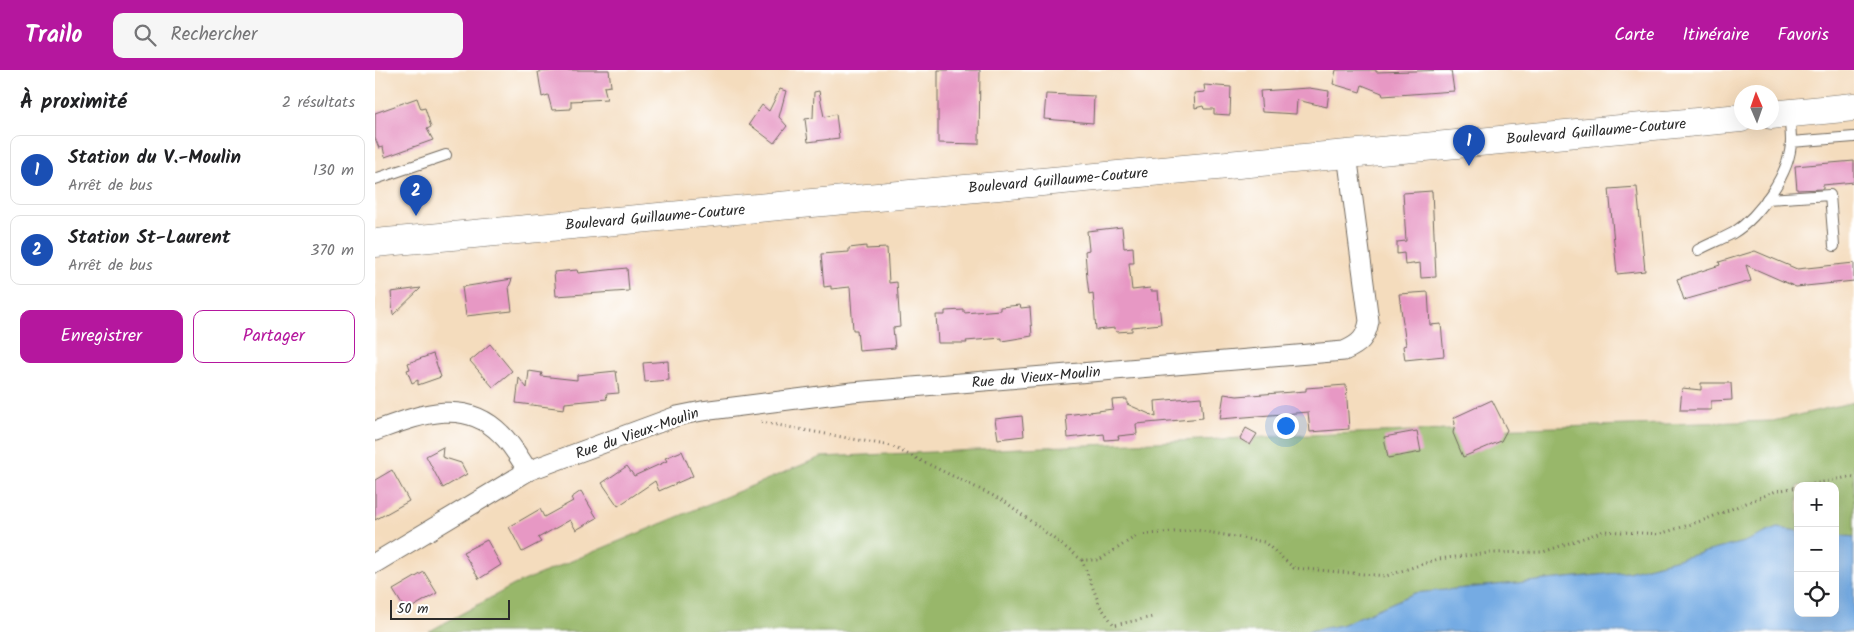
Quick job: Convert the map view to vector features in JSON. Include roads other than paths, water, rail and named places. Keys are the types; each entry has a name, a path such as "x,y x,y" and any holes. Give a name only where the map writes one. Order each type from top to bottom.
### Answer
{"main road":[{"path":"1780,114 1854,111"},
{"name":"Boulevard Guillaume-Couture","path":"375,242 1734,119"}],"street":[{"name":"Rue du Vieux-Moulin","path":"375,563 528,472 677,416 701,411 852,392 1344,351 1360,342 1367,332 1369,321 1347,154"},
{"path":"375,431 427,413 447,410 464,412 481,419 502,434 528,472"}],"lane":[{"path":"1698,250 1734,232 1767,199 1785,168 1791,142 1780,114"},
{"path":"1791,142 1854,137"},
{"path":"375,179 446,155"},
{"path":"1767,199 1830,194 1834,246"}],"water":[{"path":"1777,528 1794,530 1794,617 1839,617 1839,535 1854,537 1854,632 1304,632 1341,625 1415,593 1628,572 1744,542"}],"place":[{"name":"Station du V.-Moulin","path":"1469,166"},
{"name":"Station St-Laurent","path":"416,216"}]}
